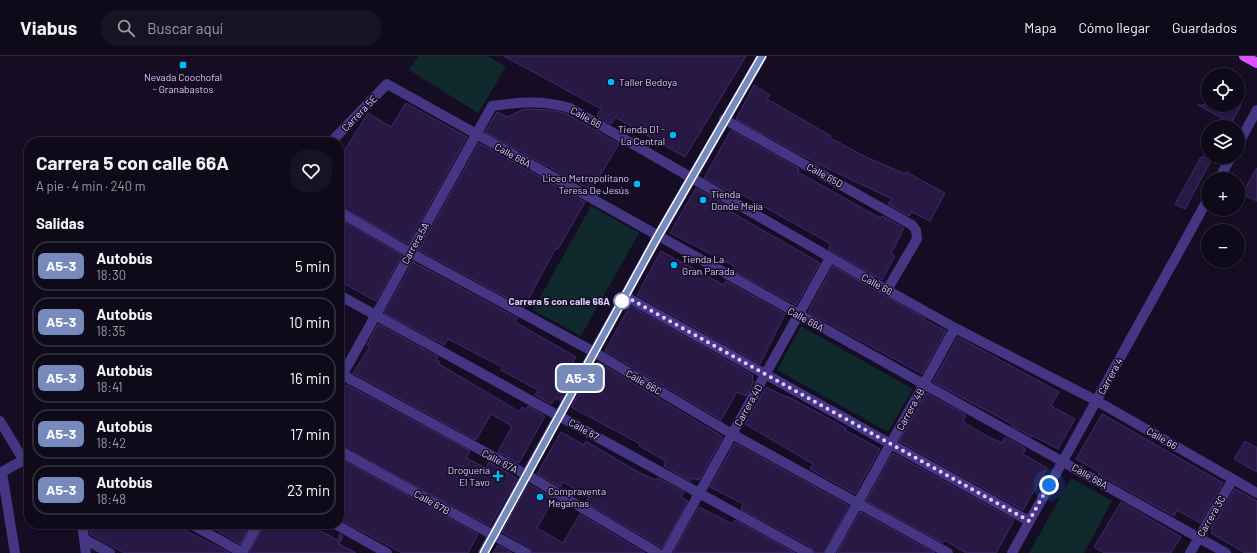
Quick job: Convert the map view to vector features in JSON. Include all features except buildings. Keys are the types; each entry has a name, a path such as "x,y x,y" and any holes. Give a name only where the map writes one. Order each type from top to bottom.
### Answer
{"main road":[{"path":"1244,56 1257,63"}],"street":[{"path":"483,553 528,475 691,177 762,56"},
{"name":"Calle 66A","path":"387,84 923,385 1063,460 1226,553"},
{"name":"Carrera 5E","path":"336,137 387,84"},
{"name":"Calle 66","path":"492,106 529,101 558,104 570,108 954,328 1097,400 1257,493"},
{"name":"Carrera 5A","path":"344,369 492,106"},
{"path":"1245,131 1257,110"},
{"name":"Calle 65D","path":"724,119 906,220 916,230 916,239 887,290"},
{"name":"Carrera 4","path":"1012,553 1201,212"},
{"name":"Calle 66C","path":"344,215 409,252 594,352 732,434 948,553"},
{"name":"Carrera 4D","path":"666,553 830,258"},
{"path":"625,296 890,445 1029,521"},
{"name":"Calle 67","path":"344,298 560,415 808,553"},
{"name":"Carrera 4B","path":"830,553 954,328"},
{"name":"Calle 67A","path":"344,378 528,475 658,553"},
{"path":"0,421 24,456"},
{"name":"Calle 67B","path":"344,454 526,553"},
{"path":"14,553 1,473 24,460"},
{"name":"Carrera 3C","path":"1190,553 1233,479"},
{"path":"83,529 86,553"},
{"path":"200,529 242,553 255,529"},
{"path":"344,529 387,553"},
{"path":"84,539 110,553"}],"green space":[{"path":"418,56 488,56 506,67 478,113 409,70"},
{"path":"591,206 639,233 581,336 533,310"},
{"path":"801,326 913,389 888,432 777,370"},
{"path":"1071,478 1112,501 1084,553 1029,553"}],"bus line":[{"name":"A5-3","path":"484,553 691,177 762,56"}],"place":[{"name":"Nevada Coochofal - Granabastos","path":"183,65"},
{"name":"Taller Bedoya","path":"611,82"},
{"name":"Tienda D1 - La Central","path":"673,135"},
{"name":"Liceo Metropolitano Teresa De Jesús","path":"637,184"},
{"name":"Tienda Donde Mejía","path":"703,200"},
{"name":"Tienda La Gran Parada","path":"674,265"},
{"name":"Carrera 5 con calle 66A","path":"622,301"},
{"name":"Droguería El Tavo","path":"498,476"},
{"name":"Compraventa Megamas","path":"540,497"}],"route":[{"path":"622,301 625,296 890,445 1029,521 1049,485"}]}
